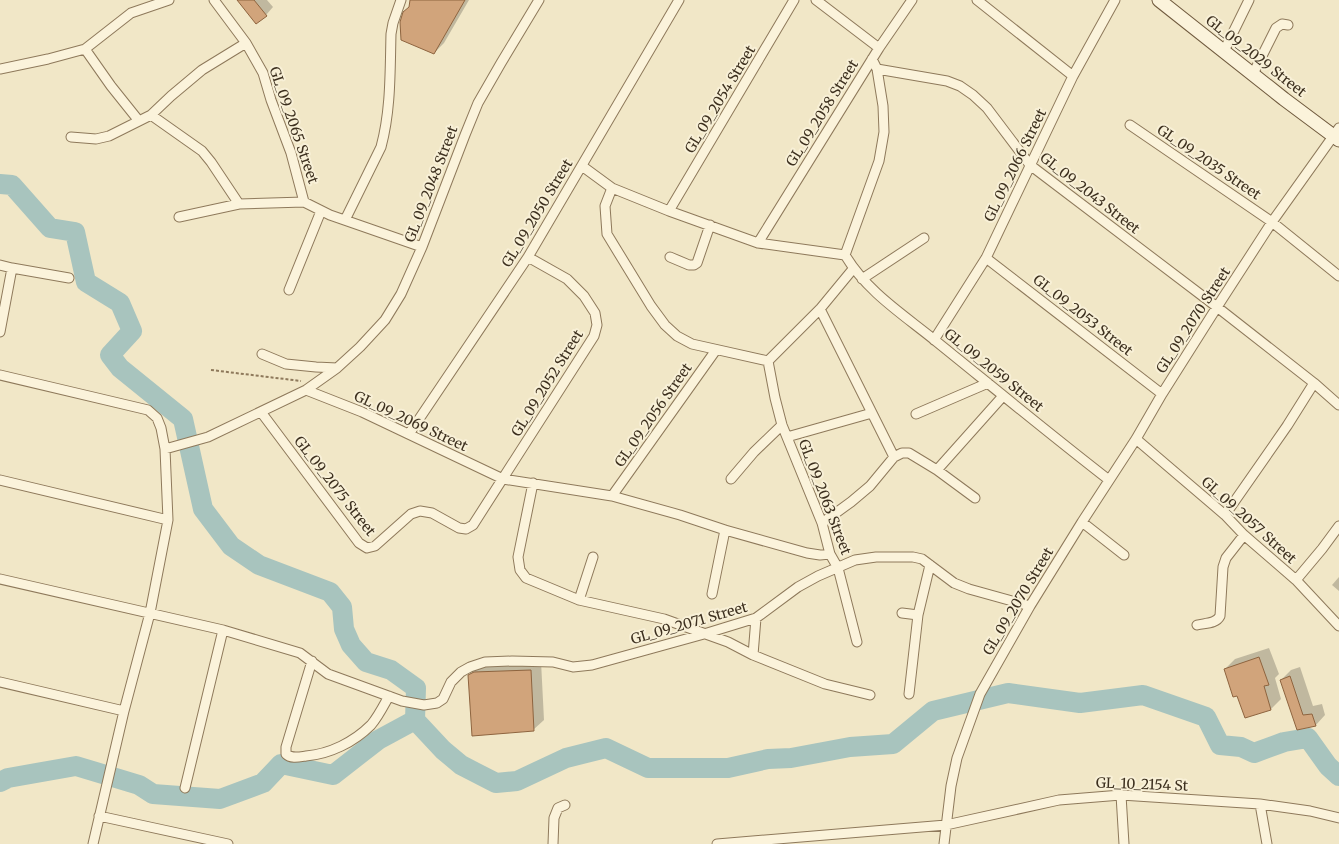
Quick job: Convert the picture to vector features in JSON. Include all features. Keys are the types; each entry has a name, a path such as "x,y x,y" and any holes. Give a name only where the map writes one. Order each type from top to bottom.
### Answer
{"main road":[{"name":"GL_09_2029 Street","path":"1159,0 1253,74 1337,135"}],"street":[{"path":"0,69 85,50 131,13 169,0"},
{"name":"GL_09_2065 Street","path":"214,0 246,43 263,73 271,100 291,154 304,202"},
{"path":"345,220 381,147 388,106 391,34 393,22 401,0"},
{"name":"GL_09_2048 Street","path":"165,450 208,437 306,390 337,368 360,347 385,320 401,294 422,247 478,103 539,0"},
{"name":"GL_09_2050 Street","path":"409,434 528,257 679,0"},
{"name":"GL_09_2054 Street","path":"669,211 794,0"},
{"path":"816,0 878,48"},
{"path":"977,0 1073,76"},
{"name":"GL_09_2066 Street","path":"934,340 986,258 1073,76 1115,0"},
{"path":"1224,52 1249,0"},
{"name":"GL_09_2058 Street","path":"758,242 908,1"},
{"path":"1253,74 1276,28 1282,24 1288,25"},
{"path":"71,137 96,139 109,136 151,115 202,70 246,43"},
{"path":"85,50 110,86 139,121"},
{"path":"582,166 612,188 669,211 758,242 845,255 879,161 884,132 883,106 877,69 872,59"},
{"name":"GL_09_2043 Street","path":"877,69 947,82 960,86 987,108 1030,166 1217,307 1314,383 1339,405"},
{"path":"151,115 202,151 239,204"},
{"name":"GL_09_2035 Street","path":"1130,125 1272,222 1339,276"},
{"name":"GL_09_2070 Street","path":"944,844 951,786 957,758 980,694 1030,606 1136,439 1162,394 1217,307 1272,222 1337,135"},
{"path":"612,188 605,206 607,234 651,306 665,325 676,336 692,344 768,361 820,309 853,268"},
{"path":"179,217 239,204 304,202 321,211 422,247"},
{"path":"290,290 321,211"},
{"path":"670,257 689,266 697,263 710,225"},
{"path":"862,279 924,238"},
{"name":"GL_09_2059 Street","path":"845,255 862,279 891,306 1109,480"},
{"name":"GL_09_2052 Street","path":"503,479 594,336 597,325 595,313 584,296 567,278 528,257"},
{"name":"GL_09_2053 Street","path":"986,258 1162,394"},
{"path":"0,265 70,278"},
{"path":"0,332 12,268"},
{"path":"820,309 894,457"},
{"name":"GL_09_2056 Street","path":"612,496 716,350"},
{"path":"262,354 286,364 337,368"},
{"name":"GL_09_2063 Street","path":"768,361 782,426 822,523 830,554 838,568 857,642"},
{"path":"0,375 148,410 157,418 161,428 165,450 168,520 150,613 124,711 93,844"},
{"path":"916,414 988,383"},
{"path":"1225,515 1287,426 1314,383"},
{"name":"GL_09_2069 Street","path":"306,390 362,412 503,479 612,496 807,553 820,555 830,554"},
{"path":"937,470 1002,396"},
{"name":"GL_09_2075 Street","path":"261,412 359,543 367,548 375,546 411,514 420,511 432,513 458,528 466,529 473,525 503,479"},
{"path":"787,438 872,413"},
{"path":"731,479 754,452 782,426"},
{"name":"GL_09_2057 Street","path":"1136,439 1225,515 1244,535 1296,580 1339,626"},
{"path":"822,523 870,486 894,457 902,453 909,453 937,470 975,498"},
{"path":"0,480 168,520"},
{"path":"533,483 518,557 520,570 526,578 579,600 664,619 728,642 753,655 825,684 870,695"},
{"path":"1082,522 1124,555"},
{"path":"1296,580 1339,526"},
{"path":"712,594 725,530"},
{"path":"1197,625 1218,620 1220,616 1223,568 1226,558 1244,535"},
{"path":"579,600 593,557"},
{"name":"GL_09_2071 Street","path":"389,696 402,701 424,705 437,704 443,699 451,682 461,672 485,662 553,662 573,667 592,665 704,634 756,618 798,586 856,560 876,557 913,557 922,559 954,583 969,589 1030,606"},
{"path":"909,694 918,615 930,565"},
{"path":"0,579 223,630 300,653 312,661 328,674 389,696 372,724 355,738 337,748 314,755 294,758 288,757 286,754 286,747 312,661"},
{"path":"902,613 918,615"},
{"path":"753,655 756,618"},
{"path":"185,788 223,630"},
{"path":"0,682 124,711"},
{"path":"1121,795 1124,844"},
{"name":"GL_10_2154 St","path":"723,844 946,825 1059,800 1121,795 1260,804 1310,811 1339,818"},
{"path":"1260,804 1266,844"},
{"path":"553,844 554,818 558,808 565,805"},
{"path":"99,816 228,844"}],"path":[{"path":"211,370 315,383"}],"building":[{"path":"237,0 254,0 267,16 256,24"},
{"path":"410,0 465,0 434,54 401,40 400,22 403,12 409,7"},
{"path":"1259,657 1269,685 1264,686 1271,710 1245,718 1237,696 1233,697 1224,669"},
{"path":"531,670 534,731 472,736 468,675 474,672"},
{"path":"1290,676 1303,715 1312,714 1316,726 1297,730 1280,680"}],"waterway":[{"path":"0,184 12,185 50,228 75,232 86,282 120,303 132,331 110,355 120,368 183,419 203,509 231,546 259,565 330,592 342,607 344,629 351,645 366,662 391,670 416,688 415,720 443,750 461,765 496,783 517,781 566,758 606,748 648,768 728,768 768,759 791,758 850,747 893,744 933,711 1008,693 1080,703 1143,695 1206,717 1220,745 1241,747 1254,753 1284,742 1308,738 1328,766 1339,776"},
{"path":"0,782 8,778 76,766 139,785 153,794 220,799 263,783 281,764 333,775 378,740 415,720"}]}
